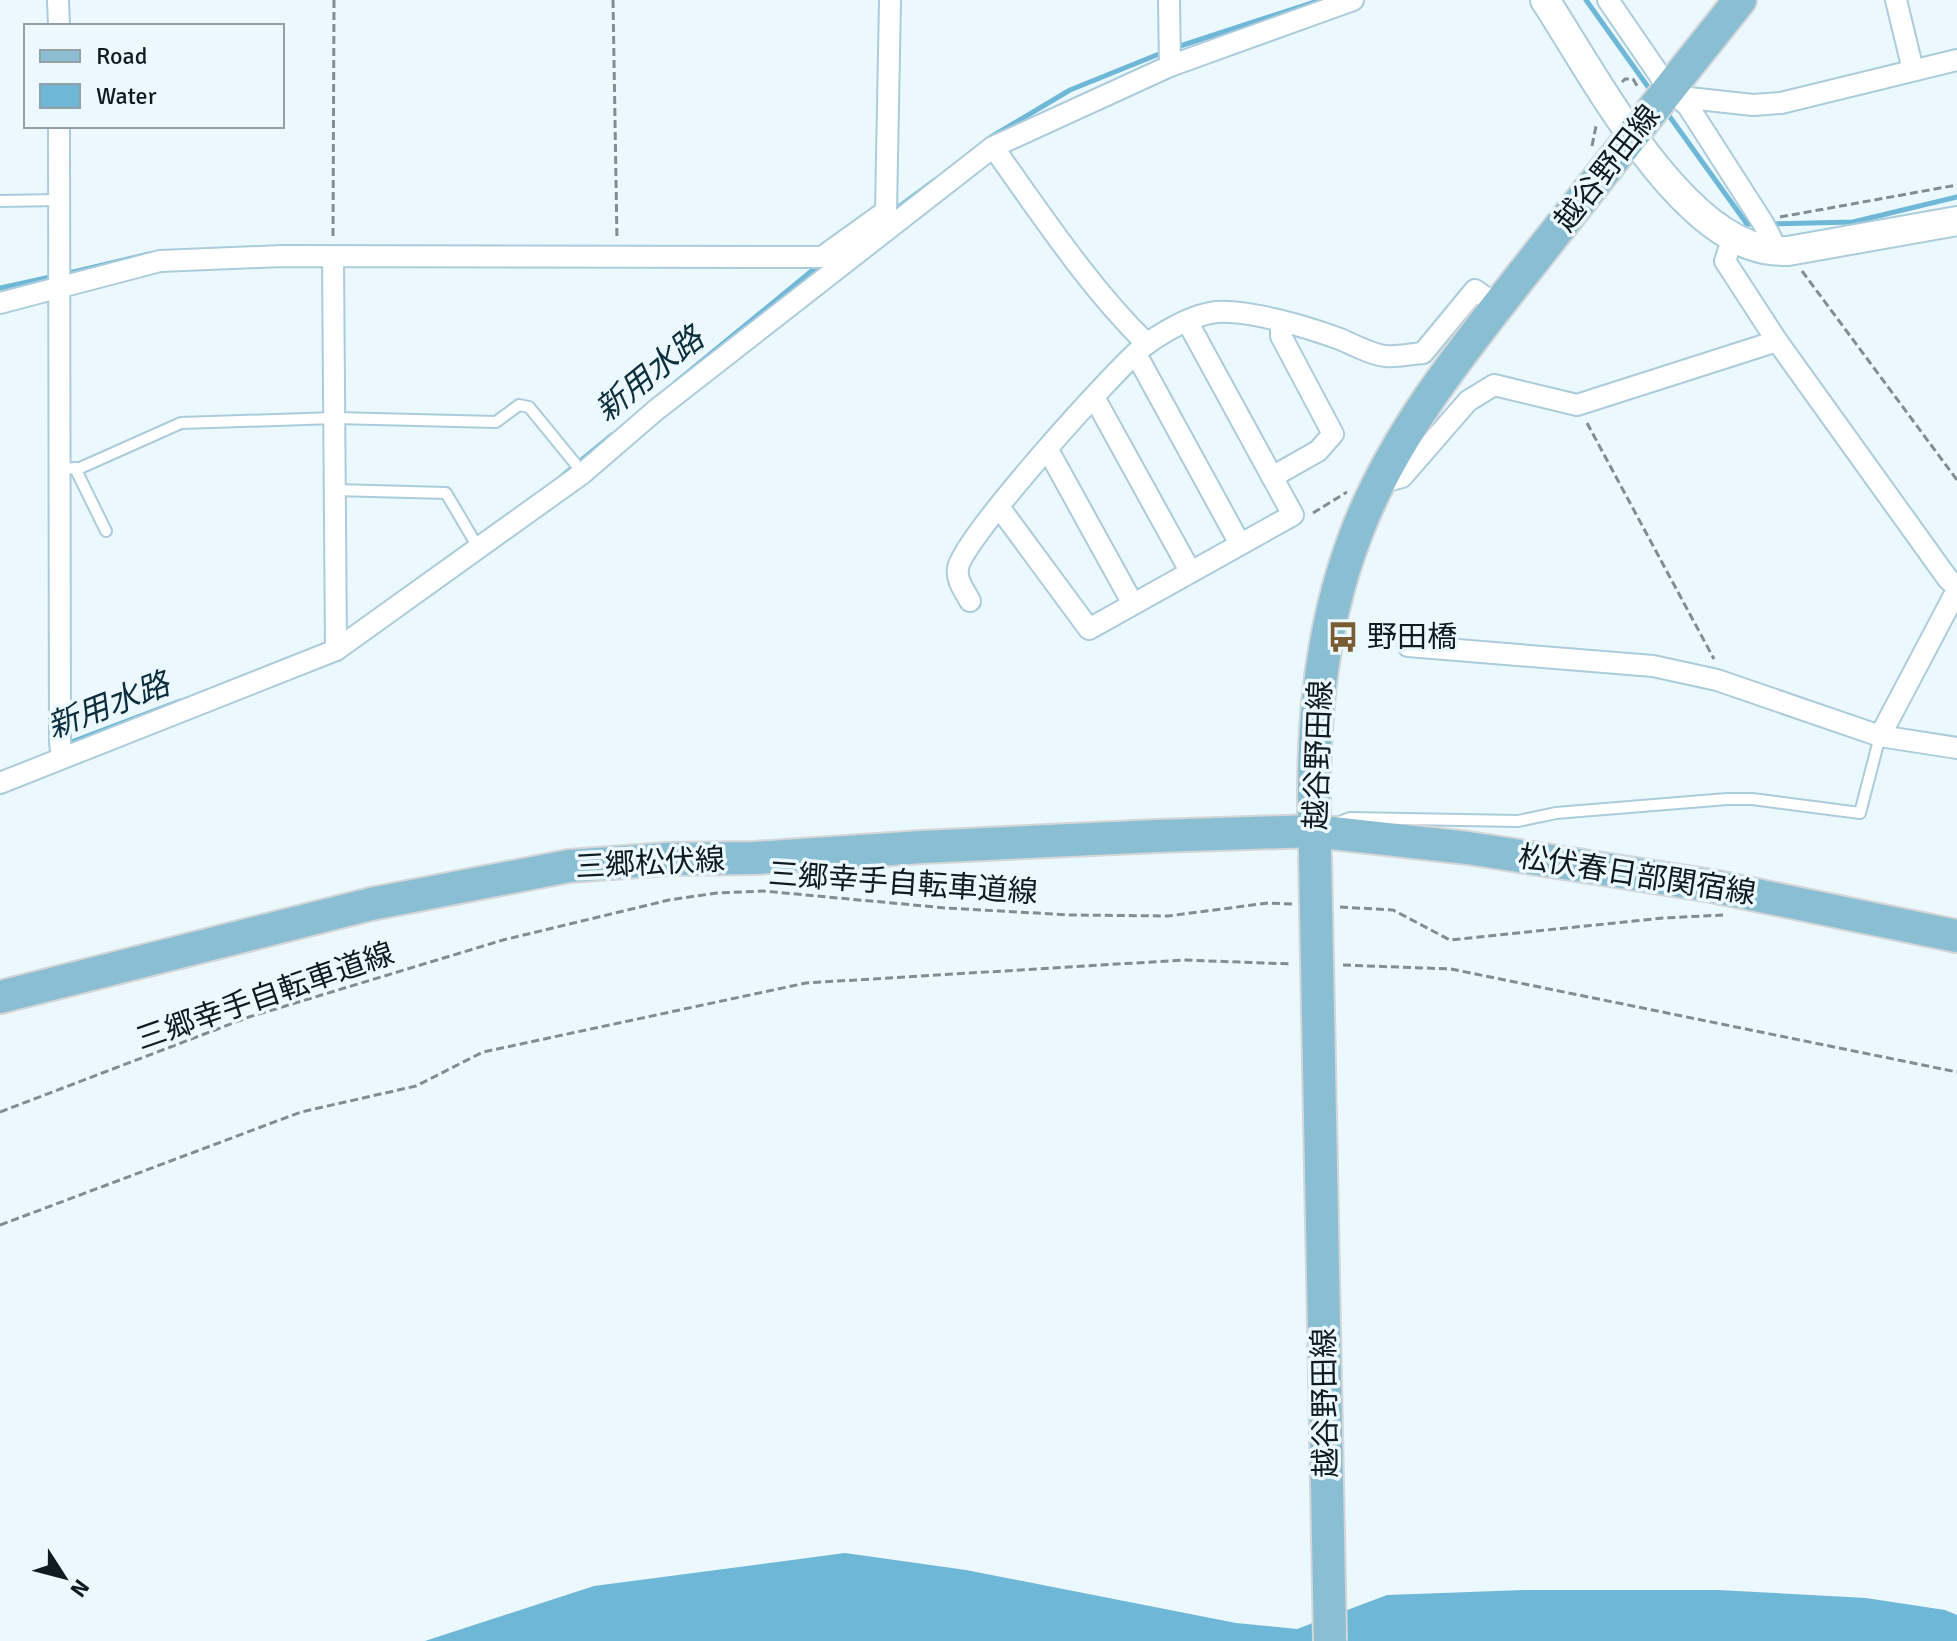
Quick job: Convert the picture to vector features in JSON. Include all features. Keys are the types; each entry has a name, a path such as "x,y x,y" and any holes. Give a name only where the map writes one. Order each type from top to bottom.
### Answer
{"main road":[{"name":"越谷野田線","path":"1330,1641 1314,843 1315,725 1329,625 1367,483 1498,306 1632,135 1675,93 1740,0"},
{"name":"松伏春日部関宿線","path":"1314,843 1468,848 1698,884 1957,936"},
{"name":"三郷松伏線","path":"0,997 371,904 569,866 667,859 838,854 937,846 1314,843"}],"street":[{"path":"58,0 59,24"},
{"path":"889,218 890,0"},
{"path":"1169,0 1170,66"},
{"path":"0,303 160,261 282,256 822,257 889,218 993,147 1170,66 1353,0"},
{"path":"1545,0 1632,135 1661,173 1688,203 1733,237 1772,241 1957,221"},
{"path":"1608,0 1675,93 1772,241"},
{"path":"1896,0 1913,70"},
{"path":"1675,93 1753,105 1781,103 1957,60"},
{"path":"59,128 59,289 67,469 61,751"},
{"path":"993,147 1051,228 1130,328 1240,544"},
{"path":"0,783 61,751 336,650 583,473 889,218"},
{"path":"1733,237 1725,261 1777,341 1957,588 1880,736"},
{"path":"333,258 336,650"},
{"path":"970,601 958,578 963,553 1094,397 1141,349 1187,321 1215,312 1241,313 1329,335 1385,356 1423,353 1475,290 1498,306"},
{"path":"999,507 1089,629 1293,515 1187,321"},
{"path":"1272,477 1318,451 1333,434 1281,336 1281,322"},
{"path":"1367,483 1402,477 1468,401 1494,385 1577,405 1777,341"},
{"path":"1094,397 1190,571"},
{"path":"1048,450 1133,604"},
{"path":"1408,646 1653,666 1717,680 1880,736 1957,748"}],"lane":[{"path":"0,201 59,200"},
{"path":"106,531 67,469 181,423 335,418 496,422 519,405 529,407 583,473"},
{"path":"335,490 446,493 479,549"},
{"path":"1314,843 1350,818 1518,821 1556,813 1727,799 1752,799 1860,813 1880,736"}],"path":[{"path":"333,258 334,0"},
{"path":"613,0 618,256"},
{"path":"1957,185 1781,216 1772,241 1957,480"},
{"path":"1577,405 1711,651"},
{"path":"1310,514 1367,483"},
{"name":"三郷幸手自転車道線","path":"0,1112 249,1017 503,940 669,900 763,891 962,909 1168,916 1268,903 1295,904"},
{"path":"1335,907 1393,910 1450,940 1663,918 1731,915"},
{"path":"0,1225 301,1112 416,1086 483,1052 806,983 1184,960 1294,964"},
{"path":"1341,965 1451,969 1957,1072"}],"water":[{"path":"845,1553 966,1570 1236,1623 1297,1629 1387,1595 1524,1590 1718,1590 1866,1598 1945,1610 1957,1615 1957,1641 425,1641 594,1586"}],"waterway":[{"name":"新用水路","path":"1174,48 1321,0"},
{"path":"1586,0 1651,91"},
{"name":"新用水路","path":"991,137 1070,90 1164,52"},
{"path":"1667,113 1747,224 1755,224"},
{"name":"新用水路","path":"892,212 935,180"},
{"path":"1769,224 1853,222 1957,197"},
{"path":"65,274 149,254"},
{"name":"新用水路","path":"675,383 819,265"},
{"path":"0,288 55,276"},
{"name":"新用水路","path":"561,477 612,435"},
{"name":"新用水路","path":"66,744 180,701"}],"place":[{"name":"野田橋","path":"1343,637"}]}
